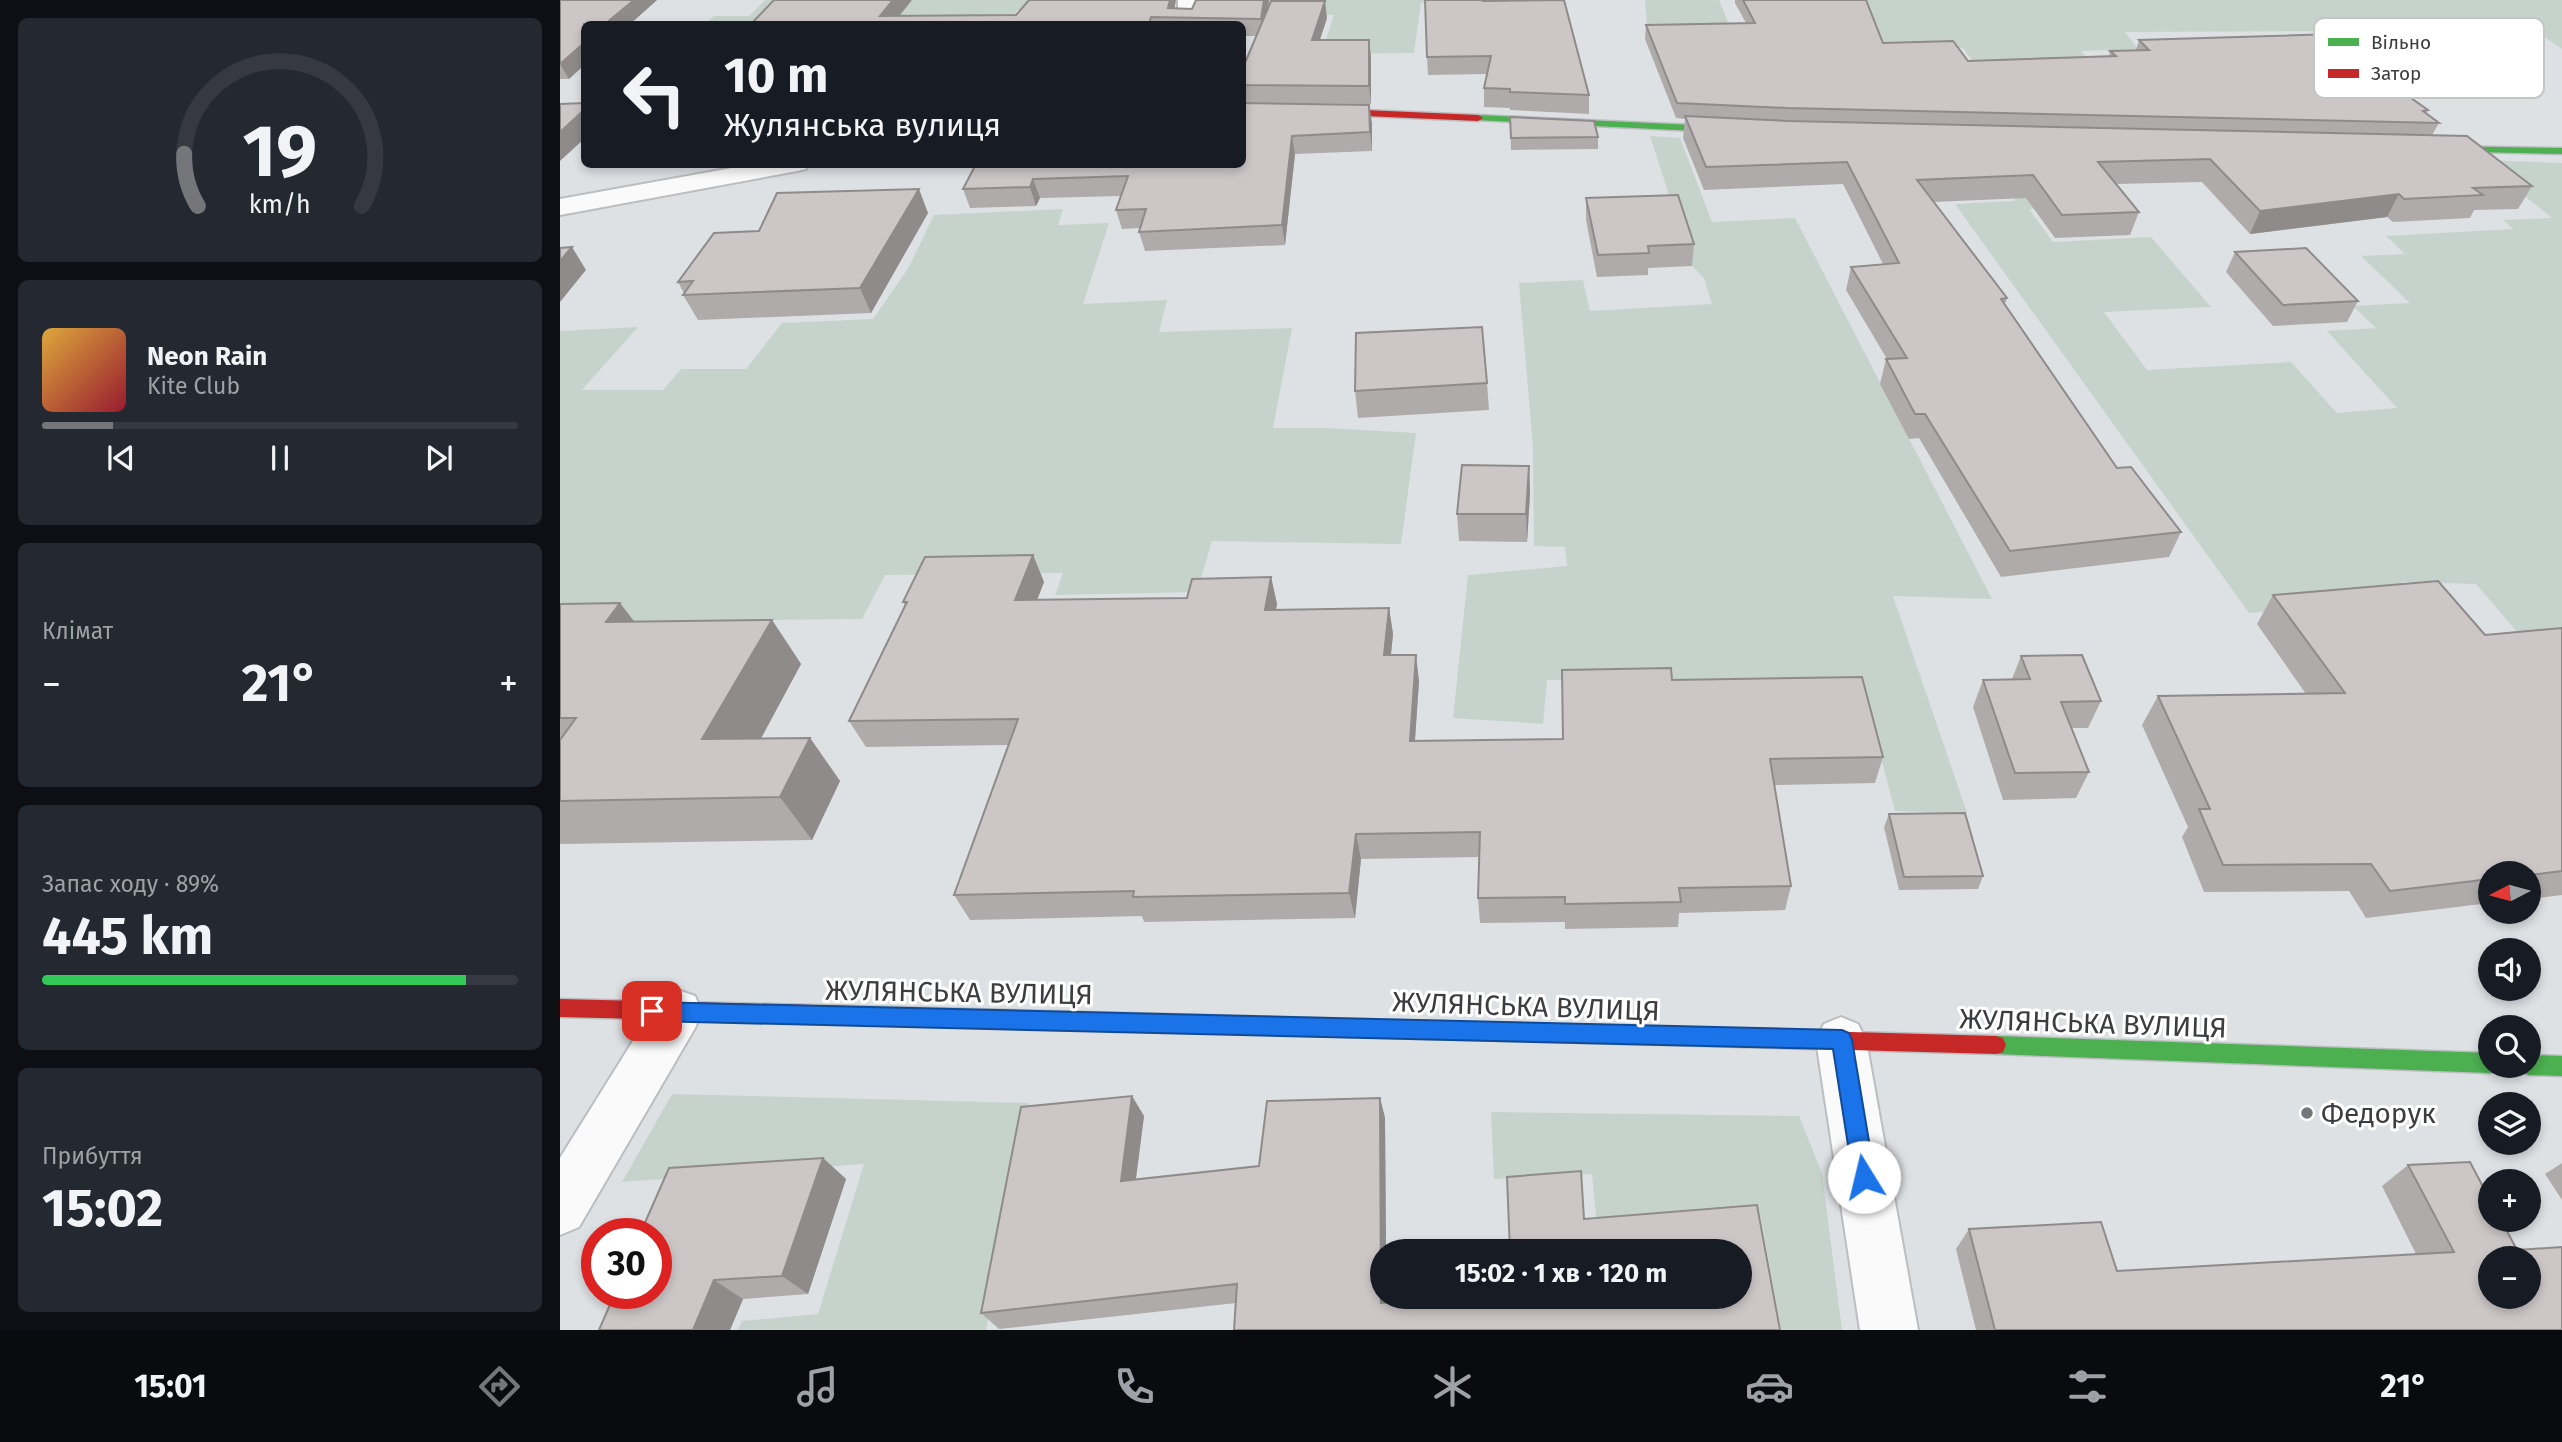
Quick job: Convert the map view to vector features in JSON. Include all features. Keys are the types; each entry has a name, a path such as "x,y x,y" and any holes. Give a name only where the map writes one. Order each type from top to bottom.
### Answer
{"street":[{"path":"1185,21 1188,0"},
{"path":"1246,112 1342,112 1758,131"},
{"path":"2424,149 2562,151"},
{"path":"560,208 775,168"},
{"name":"ЖУЛЯНСЬКА ВУЛИЦЯ","path":"560,1008 1842,1040 2478,1063"},
{"path":"560,1208 678,1012"},
{"path":"1842,1040 1889,1330"},
{"path":"2541,1065 2562,1066"}],"shaded area":[{"path":"765,0 841,0 822,21 708,21 714,16 749,16"},
{"path":"871,0 1173,0 1069,10 1017,10 1010,21 852,21"},
{"path":"1234,0 1537,0 1421,3 1414,53 1321,54 1334,15 1271,16 1272,7 1231,8"},
{"path":"1645,0 1719,0 1730,27 1647,27"},
{"path":"1864,0 2562,0 2562,49 2544,38 2544,18 2314,18 2314,31 2125,32 2138,49 2081,51 2089,61 1974,63 1963,48 1883,51"},
{"path":"1650,136 1680,138 1712,222 1795,218 1992,599 1893,596 1967,813 1895,811 1861,682 1547,680 1543,724 1453,718 1468,575 1567,566 1565,547 1534,546 1533,448 1519,283 1583,280 1590,311 1712,304 1704,278 1692,266"},
{"path":"1984,157 2122,204 2029,209 2053,242 2151,237 2211,307 2104,312 2147,370 2291,362 2337,413 2397,408 2327,331 2376,328 2353,306 2410,303 2361,256 2405,254 2386,236 2513,229 2503,220 2552,218 2480,160 2562,163 2562,651 2518,633 2476,584 2402,582 2416,599 2249,613 1955,204 2015,201"},
{"path":"1063,209 1058,225 1109,223 1083,304 1167,300 1159,332 1292,328 1273,428 1416,433 1401,544 1212,541 1197,592 1055,595 1063,573 885,575 862,619 665,621 560,634 560,331 638,327 582,390 663,390 681,369 746,369 782,323 873,319 909,267 934,215"},
{"path":"672,1094 1029,1103 986,1330 738,1330 742,1321 818,1314 864,1164 622,1182"},
{"path":"1491,1112 1799,1116 1822,1173 1842,1330 1781,1330 1760,1212 1597,1227 1592,1174 1494,1179"}],"building":[{"path":"560,0 634,0 609,21 581,21 581,46 560,64"},
{"path":"774,0 893,0 880,16 1016,15 1029,0 1170,0 1168,8 1192,9 1196,0 1264,0 1261,19 1151,17 1150,21 754,21"},
{"path":"1425,0 1564,0 1589,95 1510,92 1510,89 1484,88 1491,56 1427,57"},
{"path":"1743,0 1866,0 1883,43 1953,41 1968,61 2116,56 2110,51 2149,50 2139,40 2314,35 2314,98 2411,98 2428,110 2423,111 2439,123 1787,108 1677,103 1646,25 1755,23"},
{"path":"1271,1 1325,1 1312,40 1369,40 1369,86 1246,85 1246,60"},
{"path":"581,103 581,113 560,132 560,104"},
{"path":"1246,103 1369,105 1370,132 1292,136 1282,225 1139,232 1146,209 1116,210 1128,176 1033,179 1030,187 963,189 974,168 1246,168"},
{"path":"1685,116 1788,121 2467,136 2532,186 2473,188 2483,195 2404,199 2399,194 2260,211 2210,159 2098,162 2139,212 2062,215 2033,175 1917,180 2007,298 2001,299 2117,468 2131,467 2181,532 2010,551 1925,414 1915,414 1886,359 1907,358 1851,267 1899,263 1847,162 1706,167"},
{"path":"1510,117 1594,121 1598,137 1511,138"},
{"path":"919,189 860,288 683,295 693,281 678,282 714,233 759,231 777,193"},
{"path":"1678,195 1694,244 1648,246 1649,253 1598,255 1586,198"},
{"path":"572,247 560,261 560,248"},
{"path":"2306,248 2358,301 2283,305 2235,252"},
{"path":"1482,327 1487,383 1355,391 1356,333"},
{"path":"1462,465 1529,466 1526,514 1457,514"},
{"path":"1033,555 1015,600 1187,598 1192,579 1271,577 1265,610 1389,608 1384,655 1416,655 1410,741 1563,739 1562,670 1671,668 1672,680 1862,677 1883,757 1770,759 1791,886 1679,888 1681,902 1565,904 1565,897 1478,898 1480,832 1356,834 1349,893 1133,897 1134,891 954,895 1018,719 849,721 907,602 903,602 925,557"},
{"path":"2438,581 2485,635 2562,628 2562,871 2541,874 2541,861 2478,861 2478,880 2390,891 2371,864 2223,865 2199,809 2210,809 2158,696 2345,693 2273,595"},
{"path":"620,603 606,622 772,620 702,739 810,738 780,797 560,801 560,740 576,718 560,718 560,604"},
{"path":"2082,655 2101,701 2061,702 2089,772 2015,773 1983,680 2030,679 2021,656"},
{"path":"1965,813 1983,876 1904,877 1889,814"},
{"path":"1132,1096 1121,1181 1259,1166 1267,1101 1380,1098 1381,1239 1370,1239 1370,1309 1752,1309 1752,1239 1510,1239 1507,1177 1581,1171 1584,1219 1757,1205 1780,1330 1234,1330 1237,1284 981,1313 1021,1107"},
{"path":"823,1158 782,1276 714,1280 693,1330 599,1330 608,1309 672,1309 672,1218 647,1218 669,1168"},
{"path":"2470,1162 2478,1177 2478,1232 2507,1232 2515,1246 2478,1246 2478,1309 2541,1309 2541,1248 2562,1247 2562,1330 1995,1330 1969,1229 2101,1222 2117,1271 2454,1252 2408,1165"}],"traffic: fast":[{"path":"1478,118 1737,130"},
{"path":"2434,149 2562,151"},
{"path":"852,1015 1744,1038"},
{"path":"1996,1045 2478,1063"},
{"path":"2541,1065 2562,1066"}],"traffic: jam":[{"path":"1246,112 1342,112 1478,118"},
{"path":"560,1008 852,1015"},
{"path":"1744,1038 1996,1045"}],"place":[{"name":"Федорук","path":"2307,1113"}],"route":[{"path":"652,1011 1842,1040 1864,1177"}]}
